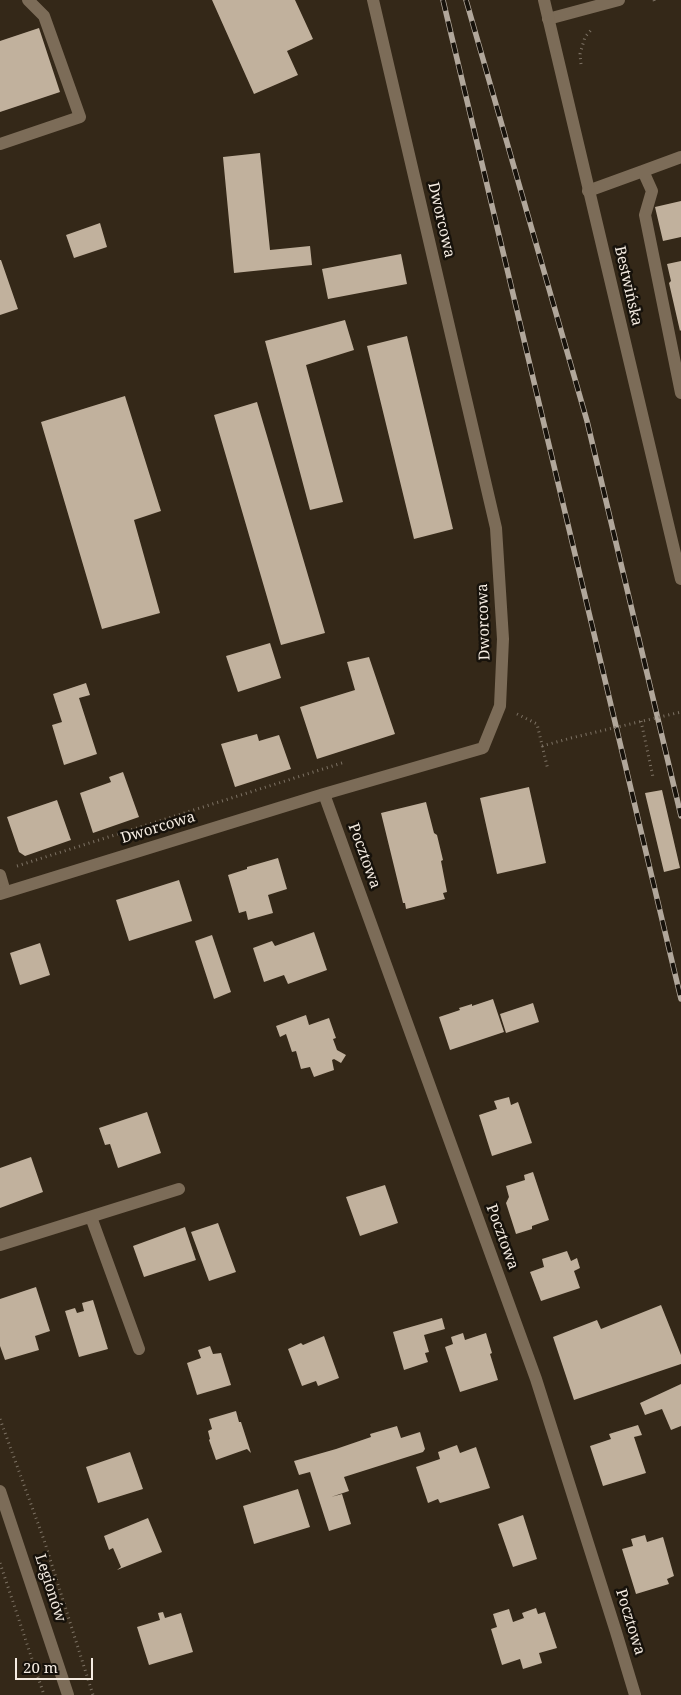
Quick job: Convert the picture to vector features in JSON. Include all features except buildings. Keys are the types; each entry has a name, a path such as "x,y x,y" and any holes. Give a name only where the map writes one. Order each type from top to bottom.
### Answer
{"street":[{"path":"0,144 80,117 44,16 28,0"},
{"name":"Dworcowa","path":"3,893 324,794 484,748 500,706 503,639 496,528 373,0"},
{"name":"Bestwińska","path":"544,0 681,579"},
{"path":"548,19 619,0"},
{"path":"588,191 681,157"},
{"path":"643,171 652,191 645,215 681,393"},
{"name":"Pocztowa","path":"324,794 536,1379 634,1695"},
{"path":"3,893 5,872"},
{"path":"0,1245 179,1189"},
{"path":"91,1217 139,1349"},
{"name":"Legionów","path":"0,1491 68,1695"}],"path":[{"path":"582,71 580,54 585,37 596,25 592,7"},
{"path":"542,746 681,712"},
{"path":"641,721 653,777"},
{"path":"537,724 548,770"},
{"path":"5,872 345,762"},
{"path":"0,1419 44,1540 93,1695"},
{"path":"0,1563 44,1695"}],"railway":[{"path":"443,0 681,999"},
{"path":"466,0 587,421 681,816"}]}
